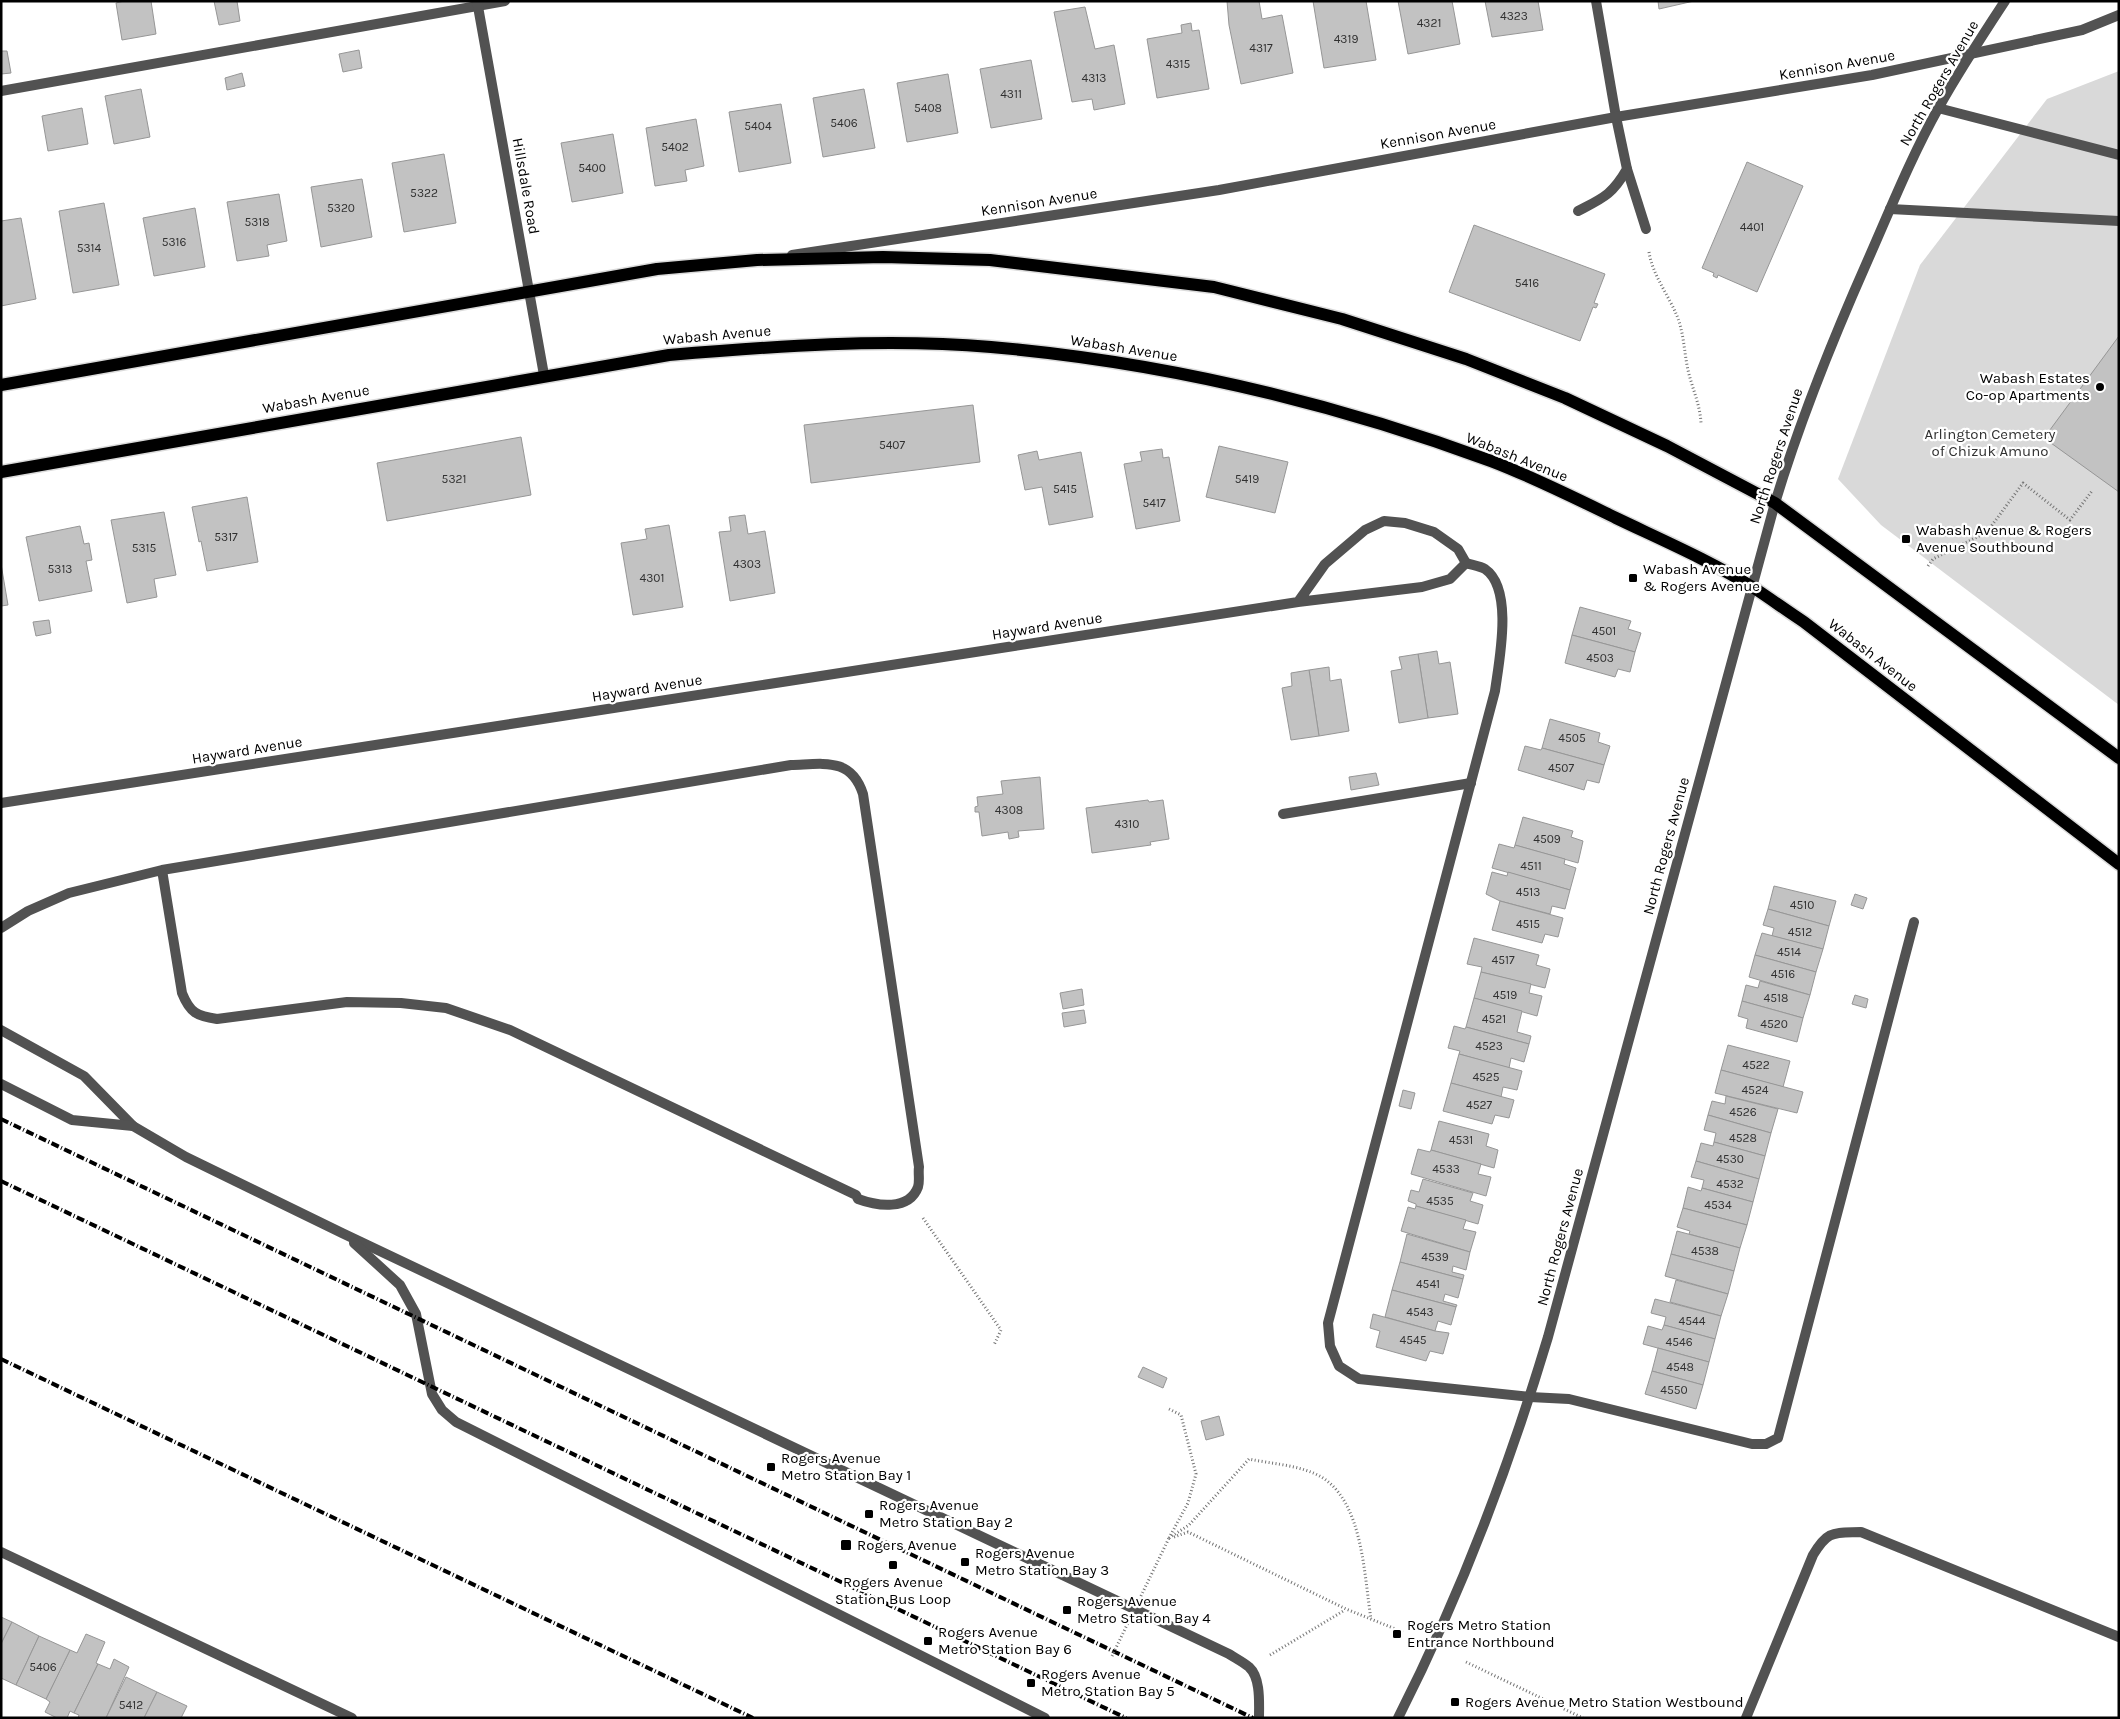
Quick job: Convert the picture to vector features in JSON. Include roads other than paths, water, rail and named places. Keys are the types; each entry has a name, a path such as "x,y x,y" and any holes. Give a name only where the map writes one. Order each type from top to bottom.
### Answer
{"main road":[{"path":"1,384 657,269 758,260 883,257 990,260 1214,287 1342,319 1466,358 1565,398 1667,446 1775,502 2119,758"},
{"name":"Wabash Avenue","path":"1,472 669,355 771,346 890,343 989,347 1110,360 1208,378 1326,406 1492,462 1549,486 1645,532 1752,587 1804,622 2119,864"}],"street":[{"path":"1,92 478,4 505,1"},
{"path":"1596,1 1627,170 1646,230"},
{"name":"North Rogers Avenue","path":"1398,1718 1473,1553 1530,1397 1551,1327 1775,502 1795,438 1832,340 1890,209 1938,108 1969,54 2005,1"},
{"name":"Hillsdale Road","path":"478,4 544,376"},
{"name":"Kennison Avenue","path":"758,260 1218,190 1616,117 1872,75 2082,30 2119,15"},
{"path":"1938,108 2119,156"},
{"path":"1578,211 1606,197 1617,186 1627,170"},
{"path":"1890,209 2119,221"},
{"path":"1298,602 1325,564 1365,530 1384,521 1405,523 1434,532 1458,549 1466,563 1484,568 1494,578 1500,597 1503,624 1495,691 1328,1323 1330,1346 1339,1366 1360,1379 1530,1397 1569,1399 1752,1444 1766,1444 1778,1438 1914,922"},
{"name":"Hayward Avenue","path":"1,803 1298,602 1422,587 1450,579 1466,563"},
{"path":"1,928 28,911 68,893 162,870 791,765 829,764 849,769 859,780 863,794 919,1166 918,1186 910,1199 900,1204 871,1204 858,1199 856,1195 510,1030 446,1008 401,1003 347,1002 218,1019 200,1016 187,1006 182,993 162,870"},
{"path":"1283,814 1471,784"},
{"path":"1,1030 84,1076 133,1126 186,1157 342,1233 1229,1654 1250,1668 1254,1674 1259,1718"},
{"path":"1,1084 72,1120 133,1126"},
{"path":"342,1233 369,1255 400,1285 416,1314 432,1394 442,1410 456,1422 1044,1718"},
{"path":"1746,1718 1813,1555 1823,1539 1834,1533 1861,1532 2119,1638"},
{"path":"1,1552 352,1718"}],"railway":[{"path":"1,1119 1253,1718"},
{"path":"1,1181 1126,1718"},
{"path":"1,1359 753,1718"}],"place":[{"name":"Wabash Estates Co-op Apartments","path":"2100,387"},
{"name":"Wabash Avenue & Rogers Avenue Southbound","path":"1906,539"},
{"name":"Wabash Avenue & Rogers Avenue","path":"1633,578"},
{"name":"Rogers Avenue Metro Station Bay 1","path":"771,1467"},
{"name":"Rogers Avenue Metro Station Bay 2","path":"869,1514"},
{"name":"Rogers Avenue","path":"846,1545"},
{"name":"Rogers Avenue Metro Station Bay 3","path":"965,1562"},
{"name":"Rogers Avenue Station Bus Loop","path":"893,1565"},
{"name":"Rogers Avenue Metro Station Bay 4","path":"1067,1610"},
{"name":"Rogers Metro Station Entrance Northbound","path":"1397,1634"},
{"name":"Rogers Avenue Metro Station Bay 6","path":"928,1641"},
{"name":"Rogers Avenue Metro Station Bay 5","path":"1031,1683"},
{"name":"Rogers Avenue Metro Station Westbound","path":"1455,1702"}],"park label":[{"name":"Arlington Cemetery of Chizuk Amuno","path":"1990,442"}]}
